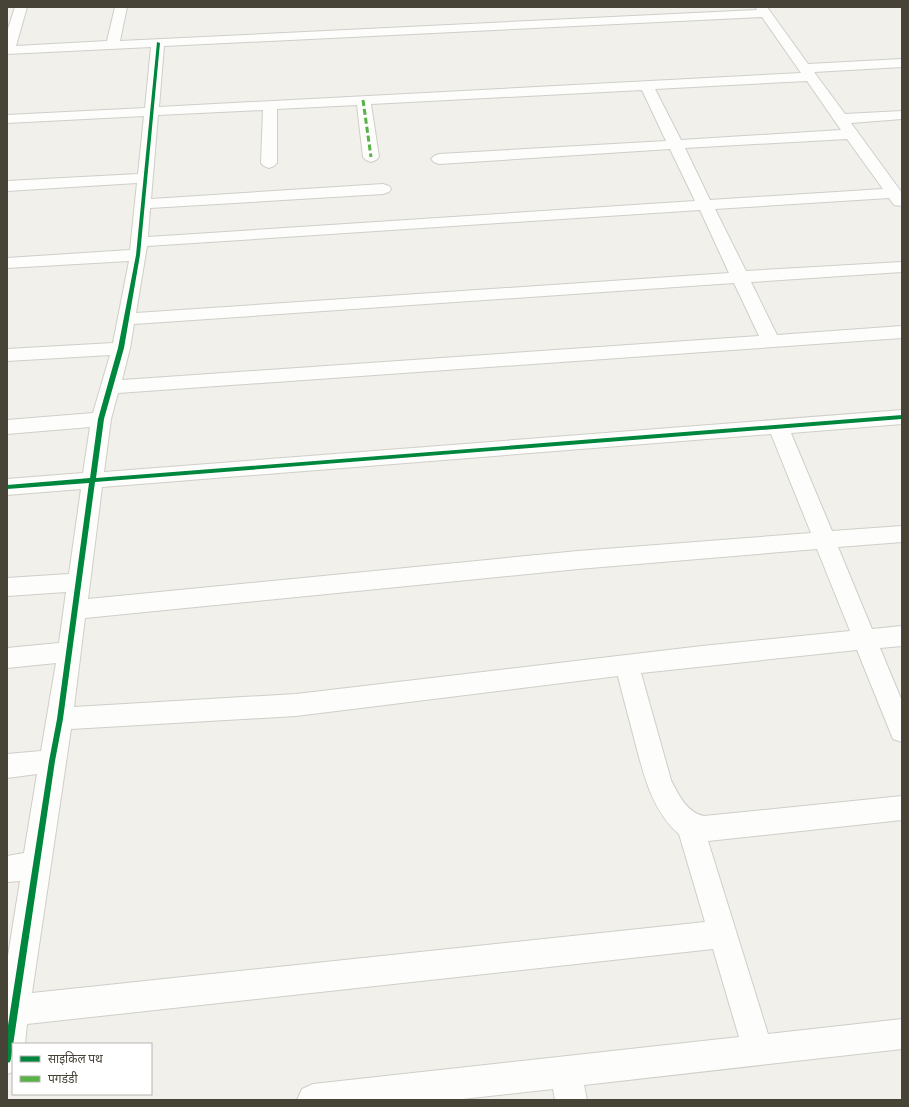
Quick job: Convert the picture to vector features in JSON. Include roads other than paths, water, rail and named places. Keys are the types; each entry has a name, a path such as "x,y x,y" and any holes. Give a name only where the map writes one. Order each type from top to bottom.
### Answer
{"street":[{"path":"21,7 7,50 763,10 850,134 896,191"},
{"path":"113,45 121,7"},
{"path":"7,1059 52,761 60,719 101,419 121,348 139,249 144,178 158,43"},
{"path":"7,119 647,86 807,73 902,63"},
{"path":"647,86 771,340"},
{"path":"363,100 371,157"},
{"path":"269,163 270,105"},
{"path":"840,119 902,115"},
{"path":"439,159 850,134"},
{"path":"7,186 144,178"},
{"path":"142,204 383,189"},
{"path":"7,263 139,249 896,191"},
{"path":"126,320 740,276 902,267"},
{"path":"110,387 902,332"},
{"path":"7,355 121,348"},
{"path":"7,487 902,417"},
{"path":"7,427 101,419"},
{"path":"778,426 902,731"},
{"path":"75,610 578,560 902,534"},
{"path":"7,587 79,582"},
{"path":"60,719 296,705 627,665 902,636"},
{"path":"7,658 69,652"},
{"path":"627,665 658,780 667,800 679,817 690,826 710,828 902,808"},
{"path":"7,766 52,761"},
{"path":"690,826 758,1051"},
{"path":"7,868 36,865"},
{"path":"15,1010 723,934"},
{"path":"313,1100 569,1086 758,1051 902,1034"}]}
